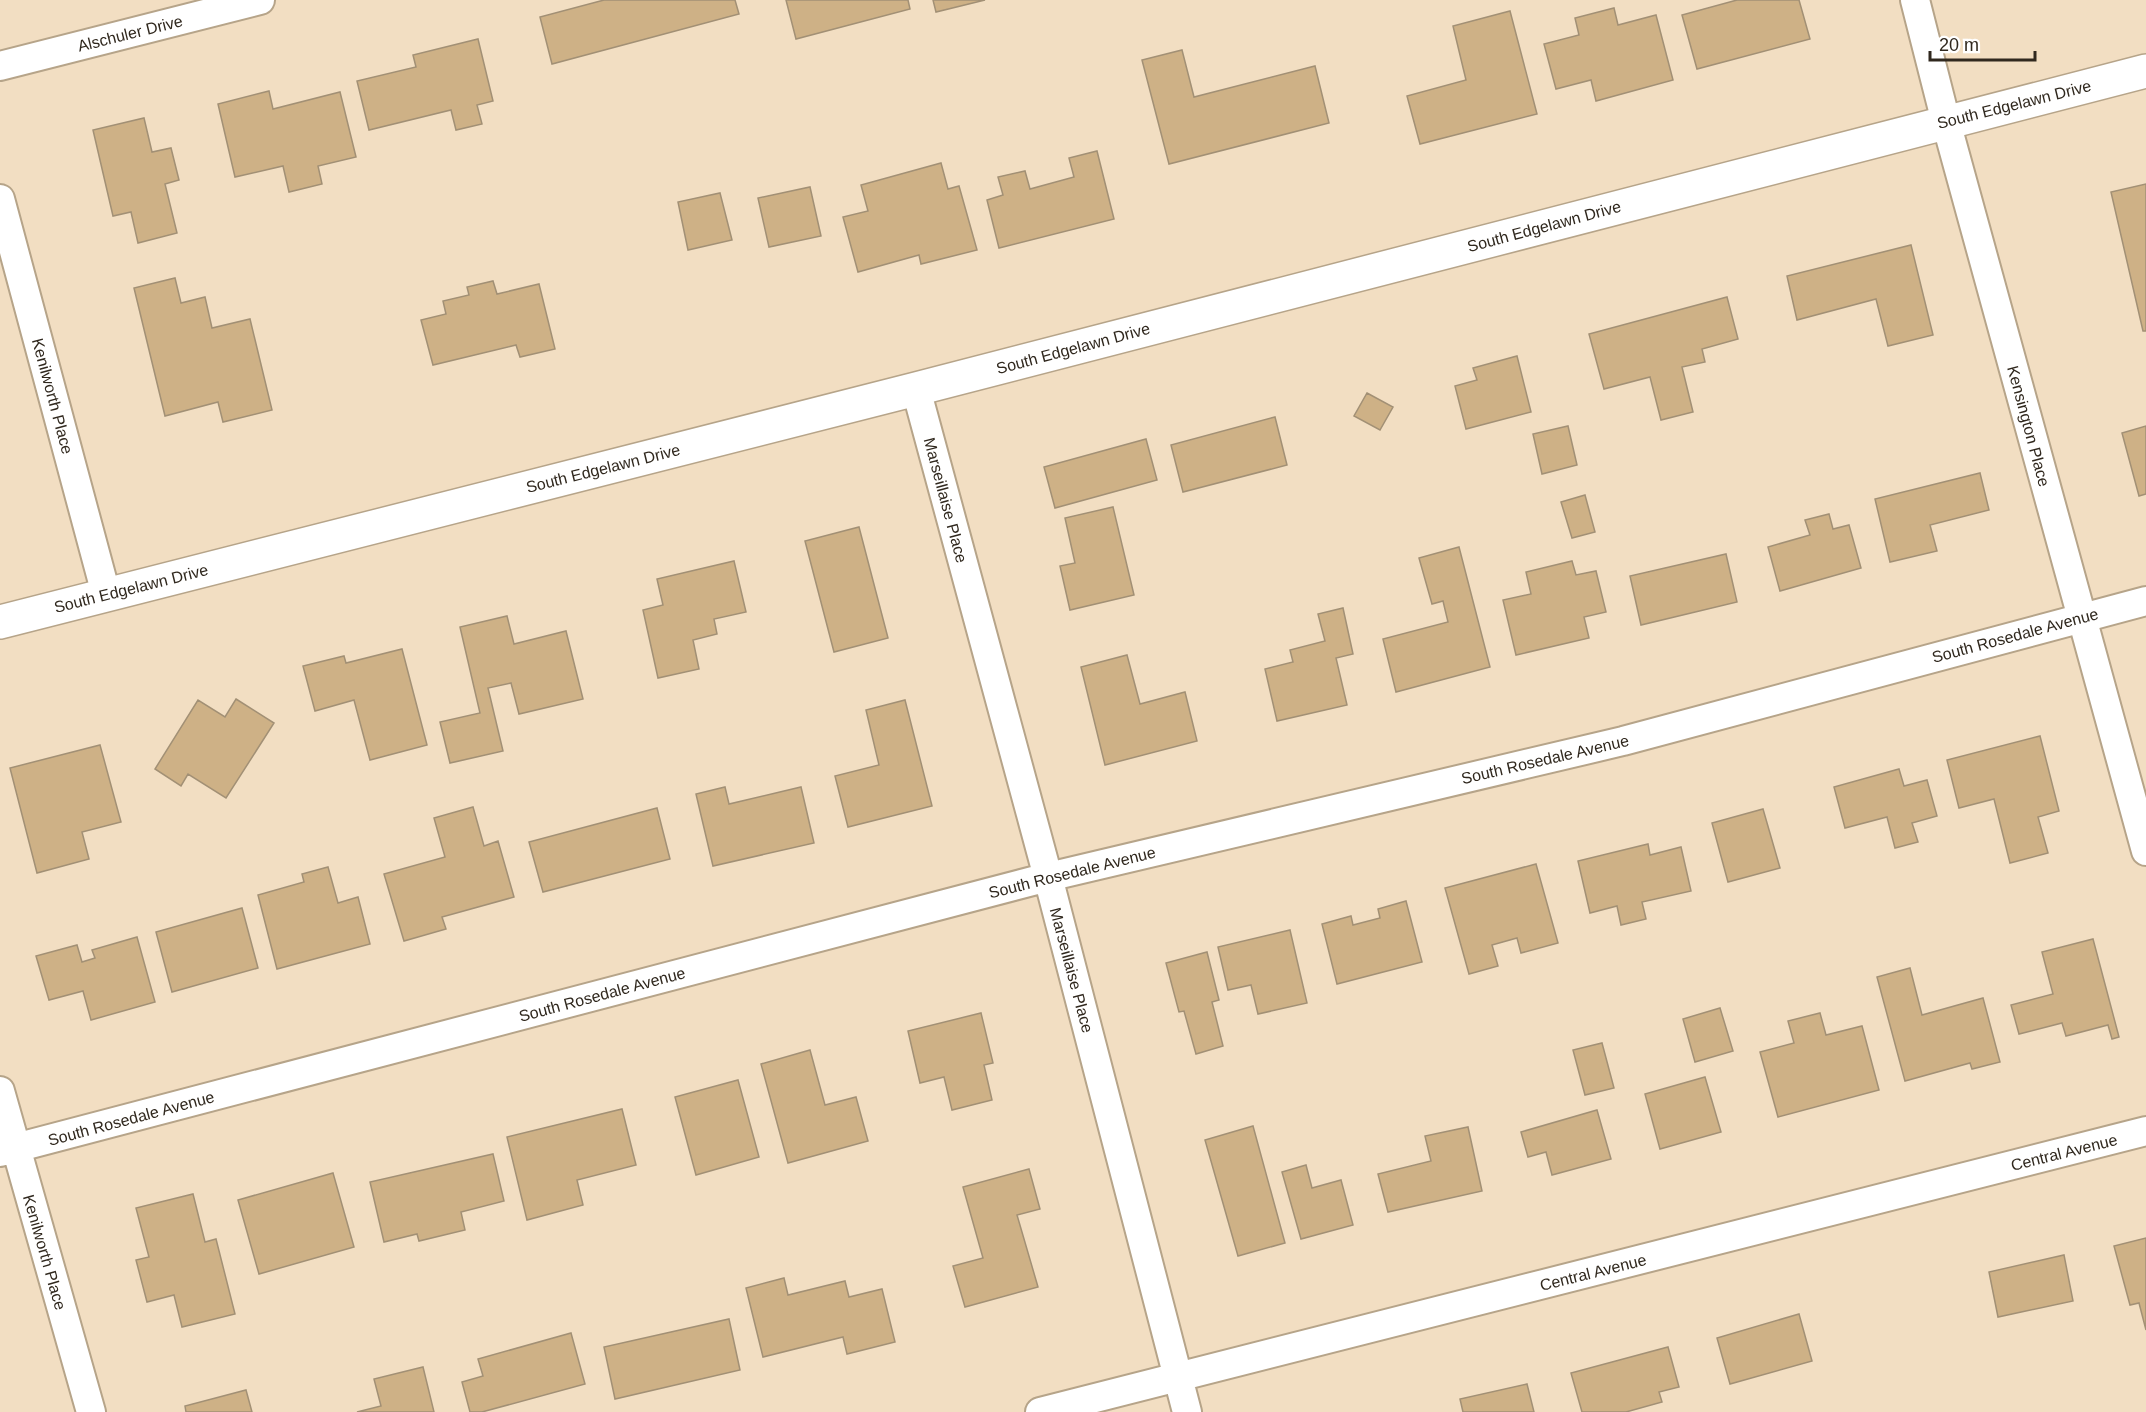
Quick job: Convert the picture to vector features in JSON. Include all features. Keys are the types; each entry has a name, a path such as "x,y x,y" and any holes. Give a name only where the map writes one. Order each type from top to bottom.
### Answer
{"street":[{"name":"Alschuler Drive","path":"0,66 261,0"},
{"name":"Kensington Place","path":"1915,0 1946,122 2146,851"},
{"name":"South Edgelawn Drive","path":"0,622 916,389 2146,71"},
{"name":"Kenilworth Place","path":"0,199 106,594"},
{"name":"Marseillaise Place","path":"916,389 1048,877 1187,1412"},
{"name":"South Rosedale Avenue","path":"8,1150 1048,877 1623,741 2146,601"},
{"name":"Kenilworth Place","path":"0,1091 8,1150 91,1412"},
{"name":"Central Avenue","path":"1040,1412 2146,1131"}],"building":[{"path":"604,0 735,0 739,14 552,64 540,17"},
{"path":"786,0 908,0 910,9 796,39"},
{"path":"933,0 985,0 936,12"},
{"path":"1737,0 1799,0 1810,39 1697,69 1682,15"},
{"path":"1614,8 1618,25 1656,15 1673,80 1596,101 1591,80 1556,89 1544,44 1579,35 1575,18"},
{"path":"1510,11 1537,114 1420,144 1407,96 1466,80 1453,26"},
{"path":"478,39 493,101 477,105 482,124 456,130 451,110 369,130 357,81 416,67 413,55"},
{"path":"1182,50 1194,97 1315,66 1329,123 1169,164 1142,60"},
{"path":"269,91 273,109 340,92 356,157 318,166 322,184 289,192 283,166 235,177 218,104"},
{"path":"144,118 152,152 171,148 179,180 165,184 177,233 138,243 131,212 113,216 93,130"},
{"path":"1097,151 1114,219 999,248 987,200 1003,195 998,177 1025,171 1030,189 1074,177 1069,158"},
{"path":"941,163 948,189 959,186 977,250 921,264 919,255 858,272 843,217 868,211 861,185"},
{"path":"2146,184 2146,331 2143,331 2111,192"},
{"path":"810,187 821,236 769,247 758,198"},
{"path":"720,193 732,240 688,250 678,202"},
{"path":"1911,245 1933,335 1888,346 1876,299 1797,320 1787,276"},
{"path":"175,278 181,303 205,297 212,328 250,319 272,410 223,422 218,402 165,416 134,288"},
{"path":"493,281 497,294 539,284 555,349 520,357 516,345 433,365 421,320 446,314 443,301 469,295 467,287"},
{"path":"1727,297 1738,339 1702,349 1705,362 1682,367 1693,412 1661,420 1650,377 1604,389 1589,334"},
{"path":"1517,356 1531,412 1466,429 1455,386 1477,380 1473,368"},
{"path":"1367,393 1393,407 1380,430 1354,416"},
{"path":"1275,417 1287,465 1183,492 1171,445"},
{"path":"1568,426 1577,465 1542,474 1533,434"},
{"path":"2146,426 2146,494 2139,496 2122,433"},
{"path":"1146,439 1157,480 1055,508 1044,467"},
{"path":"1980,473 1989,510 1930,525 1937,551 1890,562 1875,499"},
{"path":"1585,495 1595,532 1572,538 1561,502"},
{"path":"1113,507 1134,595 1070,610 1060,566 1075,563 1065,518"},
{"path":"1829,514 1833,529 1849,525 1861,568 1780,591 1768,547 1810,535 1805,520"},
{"path":"859,527 888,638 834,652 805,541"},
{"path":"1459,547 1490,667 1396,692 1383,639 1448,622 1443,601 1432,604 1419,558"},
{"path":"1726,554 1737,602 1641,625 1630,576"},
{"path":"734,561 746,612 714,619 717,634 693,640 699,669 658,678 643,610 663,605 657,579"},
{"path":"1572,561 1576,575 1596,571 1606,612 1584,617 1589,638 1516,655 1503,600 1531,594 1526,572"},
{"path":"1343,608 1353,654 1336,658 1347,705 1277,721 1265,669 1293,662 1290,650 1325,641 1318,614"},
{"path":"507,616 514,644 566,631 583,699 519,714 511,683 488,688 503,751 450,763 440,722 480,713 460,627"},
{"path":"402,649 427,745 370,760 354,700 315,711 303,666 344,656 346,663"},
{"path":"1127,655 1140,704 1185,692 1197,741 1105,765 1081,667"},
{"path":"236,699 274,723 226,798 188,774 181,786 155,769 198,700 225,717"},
{"path":"905,700 932,806 848,827 835,776 879,765 866,710"},
{"path":"2040,736 2059,811 2038,817 2048,853 2010,863 1994,799 1959,808 1947,760"},
{"path":"100,745 121,822 82,832 89,859 37,873 10,768"},
{"path":"1899,769 1904,786 1927,780 1937,816 1912,823 1918,842 1895,848 1887,817 1845,828 1834,787"},
{"path":"725,787 729,804 801,787 814,843 713,866 696,794"},
{"path":"473,807 484,846 498,841 514,897 442,917 446,929 404,941 384,874 445,857 434,818"},
{"path":"657,808 670,859 543,892 529,842"},
{"path":"1763,809 1780,868 1728,882 1712,823"},
{"path":"1648,844 1650,855 1681,847 1691,891 1642,902 1646,919 1621,925 1617,906 1590,913 1578,861"},
{"path":"1536,864 1558,943 1521,953 1517,938 1492,945 1498,966 1469,974 1445,888"},
{"path":"328,867 338,903 358,897 370,944 277,969 258,895 304,882 302,874"},
{"path":"1406,901 1422,962 1337,984 1322,924 1351,916 1353,925 1380,918 1378,909"},
{"path":"242,908 258,968 172,992 156,932"},
{"path":"1290,930 1307,1003 1258,1014 1251,985 1228,990 1218,947"},
{"path":"137,937 155,1002 91,1020 83,991 49,1000 36,956 77,945 82,962 95,958 92,950"},
{"path":"2093,939 2119,1037 2112,1039 2108,1025 2066,1036 2062,1023 2019,1034 2011,1005 2053,994 2042,952"},
{"path":"1207,952 1219,1000 1212,1002 1223,1046 1196,1054 1184,1011 1179,1012 1166,963"},
{"path":"1910,968 1922,1015 1983,998 2000,1062 1972,1069 1970,1063 1905,1081 1877,977"},
{"path":"1720,1008 1733,1051 1695,1062 1683,1019"},
{"path":"981,1013 993,1063 984,1065 992,1100 952,1110 944,1077 920,1083 908,1031"},
{"path":"1820,1013 1826,1035 1862,1026 1879,1090 1778,1117 1760,1052 1794,1043 1788,1021"},
{"path":"1602,1043 1614,1088 1585,1095 1573,1050"},
{"path":"810,1050 825,1105 856,1097 868,1141 788,1163 761,1064"},
{"path":"1705,1077 1721,1132 1660,1149 1645,1094"},
{"path":"738,1080 759,1157 696,1175 675,1097"},
{"path":"622,1109 636,1165 577,1180 583,1205 527,1220 507,1137"},
{"path":"1597,1110 1611,1159 1552,1175 1546,1152 1528,1157 1521,1132"},
{"path":"1253,1126 1285,1243 1238,1256 1205,1140"},
{"path":"1468,1127 1482,1191 1388,1212 1378,1174 1431,1161 1425,1136"},
{"path":"493,1154 504,1201 461,1212 465,1230 419,1241 417,1234 384,1242 370,1182"},
{"path":"1306,1165 1312,1188 1341,1180 1353,1225 1301,1239 1282,1172"},
{"path":"1029,1169 1040,1209 1017,1215 1038,1287 965,1307 953,1266 983,1258 963,1187"},
{"path":"333,1173 354,1247 259,1274 238,1200"},
{"path":"193,1194 205,1242 216,1239 235,1314 182,1327 174,1295 147,1302 136,1260 149,1257 136,1208"},
{"path":"2146,1238 2146,1330 2139,1303 2130,1305 2114,1246"},
{"path":"2064,1255 2073,1301 1998,1317 1989,1272"},
{"path":"784,1278 788,1295 845,1281 849,1297 882,1289 895,1342 847,1354 843,1337 763,1357 746,1288"},
{"path":"1799,1314 1812,1361 1730,1384 1717,1338"},
{"path":"729,1319 740,1370 615,1399 604,1347"},
{"path":"571,1333 585,1384 482,1412 470,1412 462,1382 483,1376 478,1359"},
{"path":"1668,1347 1679,1387 1659,1392 1662,1402 1626,1412 1582,1412 1571,1373"},
{"path":"423,1367 434,1412 357,1412 381,1406 374,1379"},
{"path":"1527,1384 1534,1412 1463,1412 1460,1399"},
{"path":"246,1390 252,1412 186,1412 185,1406"}]}
